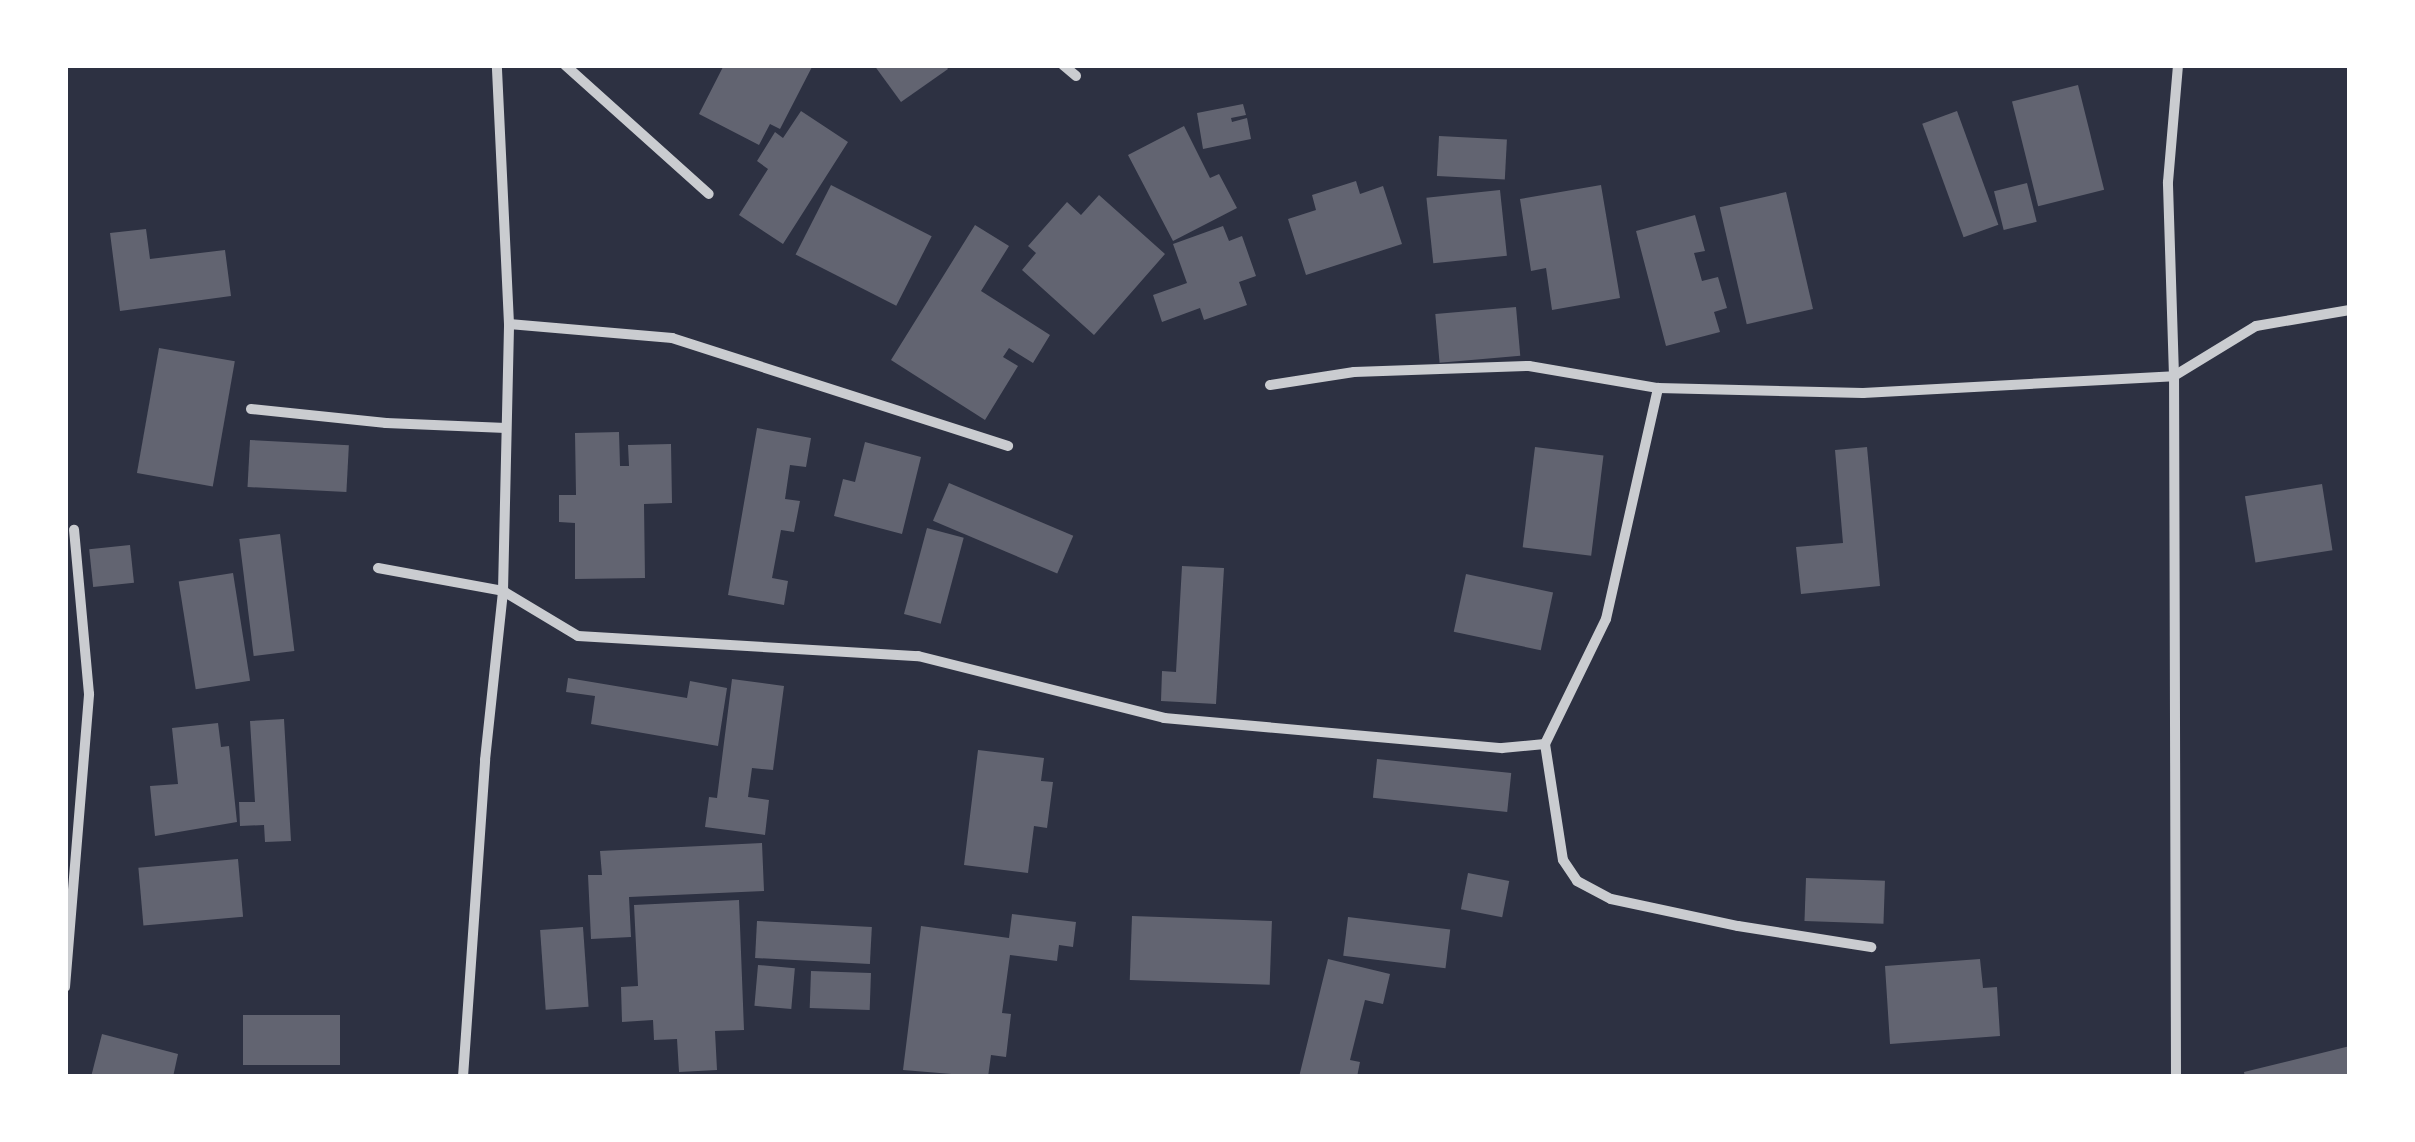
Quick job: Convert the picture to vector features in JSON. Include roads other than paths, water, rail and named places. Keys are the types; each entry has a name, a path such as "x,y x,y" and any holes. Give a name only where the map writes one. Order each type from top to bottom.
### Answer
{"street":[{"path":"466,1077 485,760 502,591 508,324 498,65"},
{"path":"564,65 709,194"},
{"path":"1063,65 1076,76"},
{"path":"2176,1077 2174,376 2168,182 2178,65"},
{"path":"1270,385 1354,372 1529,366 1658,388 1863,394 2174,376 2256,326 2350,310"},
{"path":"508,324 672,338 1008,446"},
{"path":"1658,388 1606,620 1545,744 1563,860 1577,880 1611,899 1738,926 1871,947"},
{"path":"251,410 386,423 506,428"},
{"path":"65,988 66,912 89,694 74,530"},
{"path":"378,568 502,591 578,636 918,656 1164,718 1502,748 1545,744"}]}
